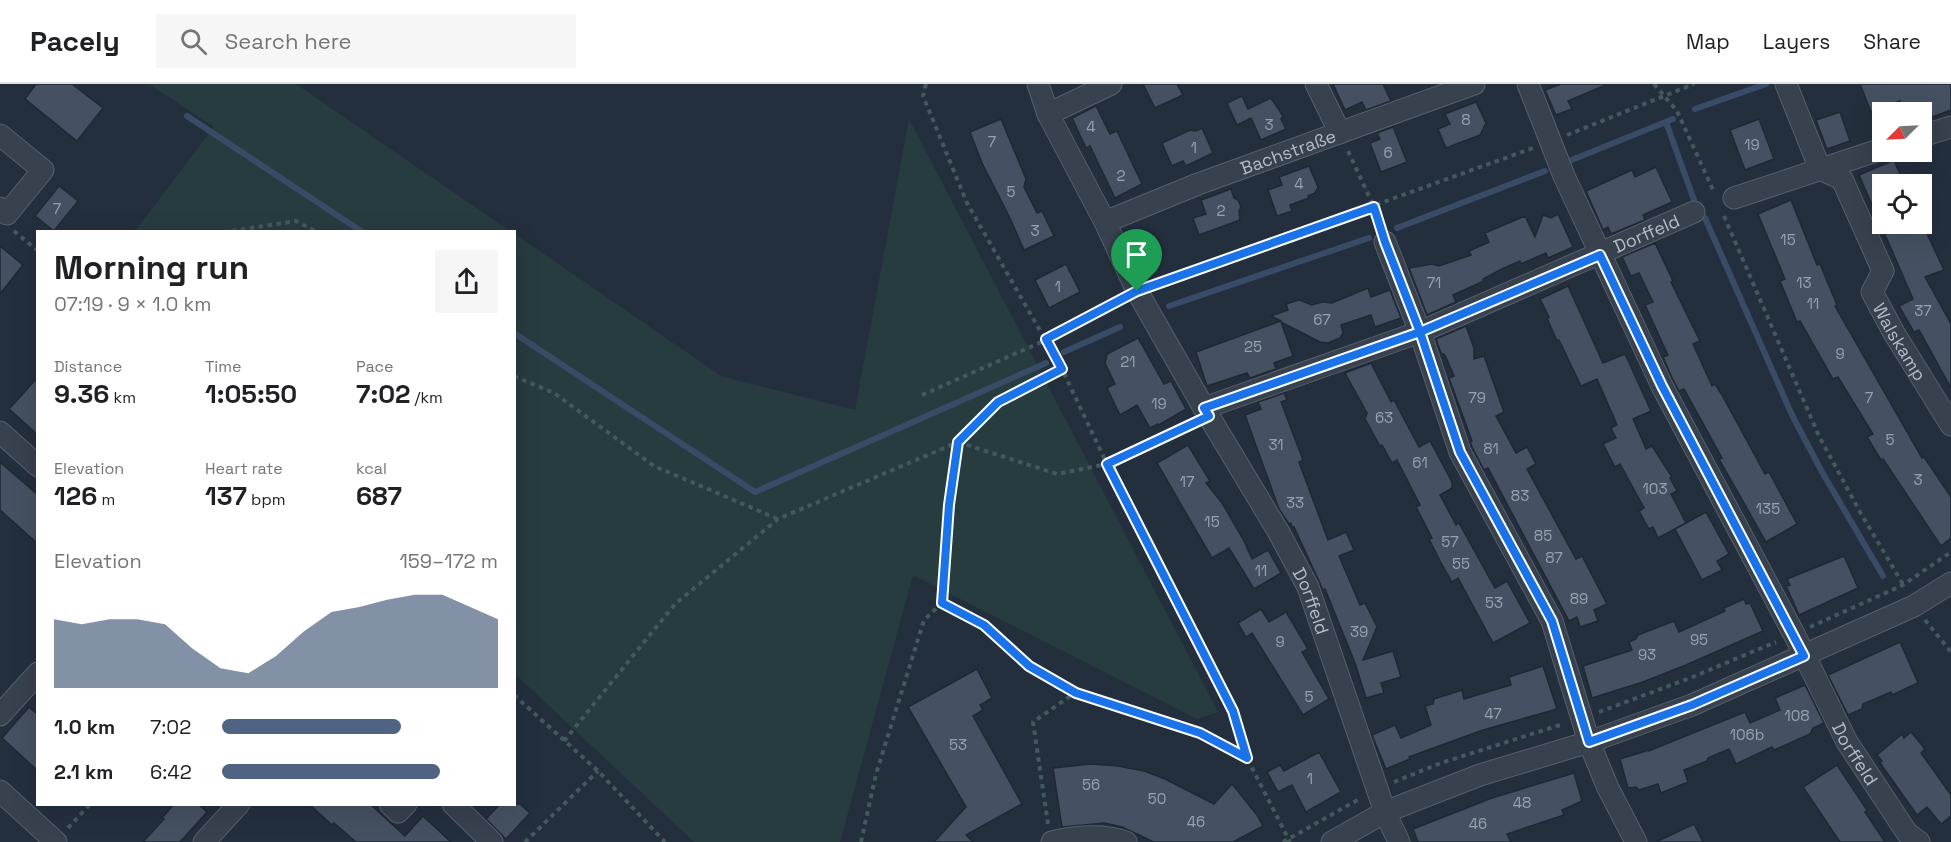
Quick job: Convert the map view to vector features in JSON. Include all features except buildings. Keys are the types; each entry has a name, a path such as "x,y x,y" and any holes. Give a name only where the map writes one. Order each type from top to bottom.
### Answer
{"street":[{"name":"Dorffeld","path":"1038,84 1048,114 1105,222 1137,291 1278,531 1308,587 1385,812 1399,842"},
{"path":"1048,114 1111,84"},
{"path":"1316,84 1340,134"},
{"name":"Bachstraße","path":"1105,222 1198,184 1474,84"},
{"name":"Dorffeld","path":"1528,84 1564,176 1662,386 1794,634 1847,742 1907,833 1919,842"},
{"path":"1787,86 1820,169"},
{"path":"1932,133 1951,127"},
{"path":"0,135 43,170 3,211"},
{"path":"1724,201 1872,152"},
{"name":"Walskamp","path":"1820,169 1842,179 1883,271 1872,292 1894,333 1951,425"},
{"name":"Dorffeld","path":"1207,412 1420,332 1694,212"},
{"path":"1385,242 1420,332 1460,452 1552,621 1589,742 1608,788 1636,842"},
{"path":"0,432 36,464"},
{"path":"1332,842 1385,812 1480,775 1589,742 1692,705 1804,656 1907,593 1951,583"},
{"path":"0,715 36,675"},
{"path":"0,791 55,842"},
{"path":"204,842 237,806"},
{"path":"392,806 398,812 404,806"},
{"path":"455,806 492,842"},
{"path":"1051,837 1102,837 1126,842"}],"path":[{"path":"926,84 923,96 967,203 1062,369 1107,464 1233,711 1247,758 1289,841"},
{"path":"1654,84 1677,111 1724,201 1819,436 1907,593"},
{"path":"922,395 1046,339 1137,291 1374,207 1551,141 1694,84"},
{"path":"1340,134 1374,207 1385,242"},
{"path":"3,211 13,230 36,249"},
{"path":"238,230 296,221 313,230"},
{"path":"564,741 675,604 778,519 958,442 998,402 1062,369"},
{"path":"516,377 554,393 654,466 778,519"},
{"path":"958,442 1057,474 1107,464 1207,412"},
{"path":"861,842 876,774 924,620 942,603 949,505 958,442"},
{"path":"1283,842 1289,841 1377,789 1441,762 1581,718 1690,678 1794,634 1907,593 1951,552"},
{"path":"942,603 984,625 1029,666 1076,693 1200,733 1247,758"},
{"path":"1929,625 1951,652"},
{"path":"1051,837 1032,722 1076,693"},
{"path":"516,697 598,771 665,842"},
{"path":"525,842 598,771"},
{"path":"55,842 88,806"}],"green space":[{"path":"149,84 296,84 509,230 136,230 214,127"},
{"path":"909,119 1218,712 1197,719 913,575 840,842 694,842 516,675 516,235 721,376 855,410"}],"waterway":[{"path":"1695,109 1766,84"},
{"path":"187,116 359,230"},
{"path":"1569,161 1673,119"},
{"path":"1666,122 1694,200"},
{"path":"1397,228 1545,171"},
{"path":"1705,218 1792,415 1822,472 1883,576"},
{"path":"1169,306 1369,238"},
{"path":"1064,352 1120,327"},
{"path":"516,334 755,492 1046,363"}],"route":[{"path":"1137,291 1046,339 1062,369 998,402 958,442 949,505 942,603 984,625 1029,666 1076,693 1200,733 1247,758 1233,711 1107,464 1209,416 1204,408 1420,332 1460,452 1552,621 1589,742 1692,705 1804,656 1662,386 1600,255 1420,332 1374,207 1137,291"}]}
